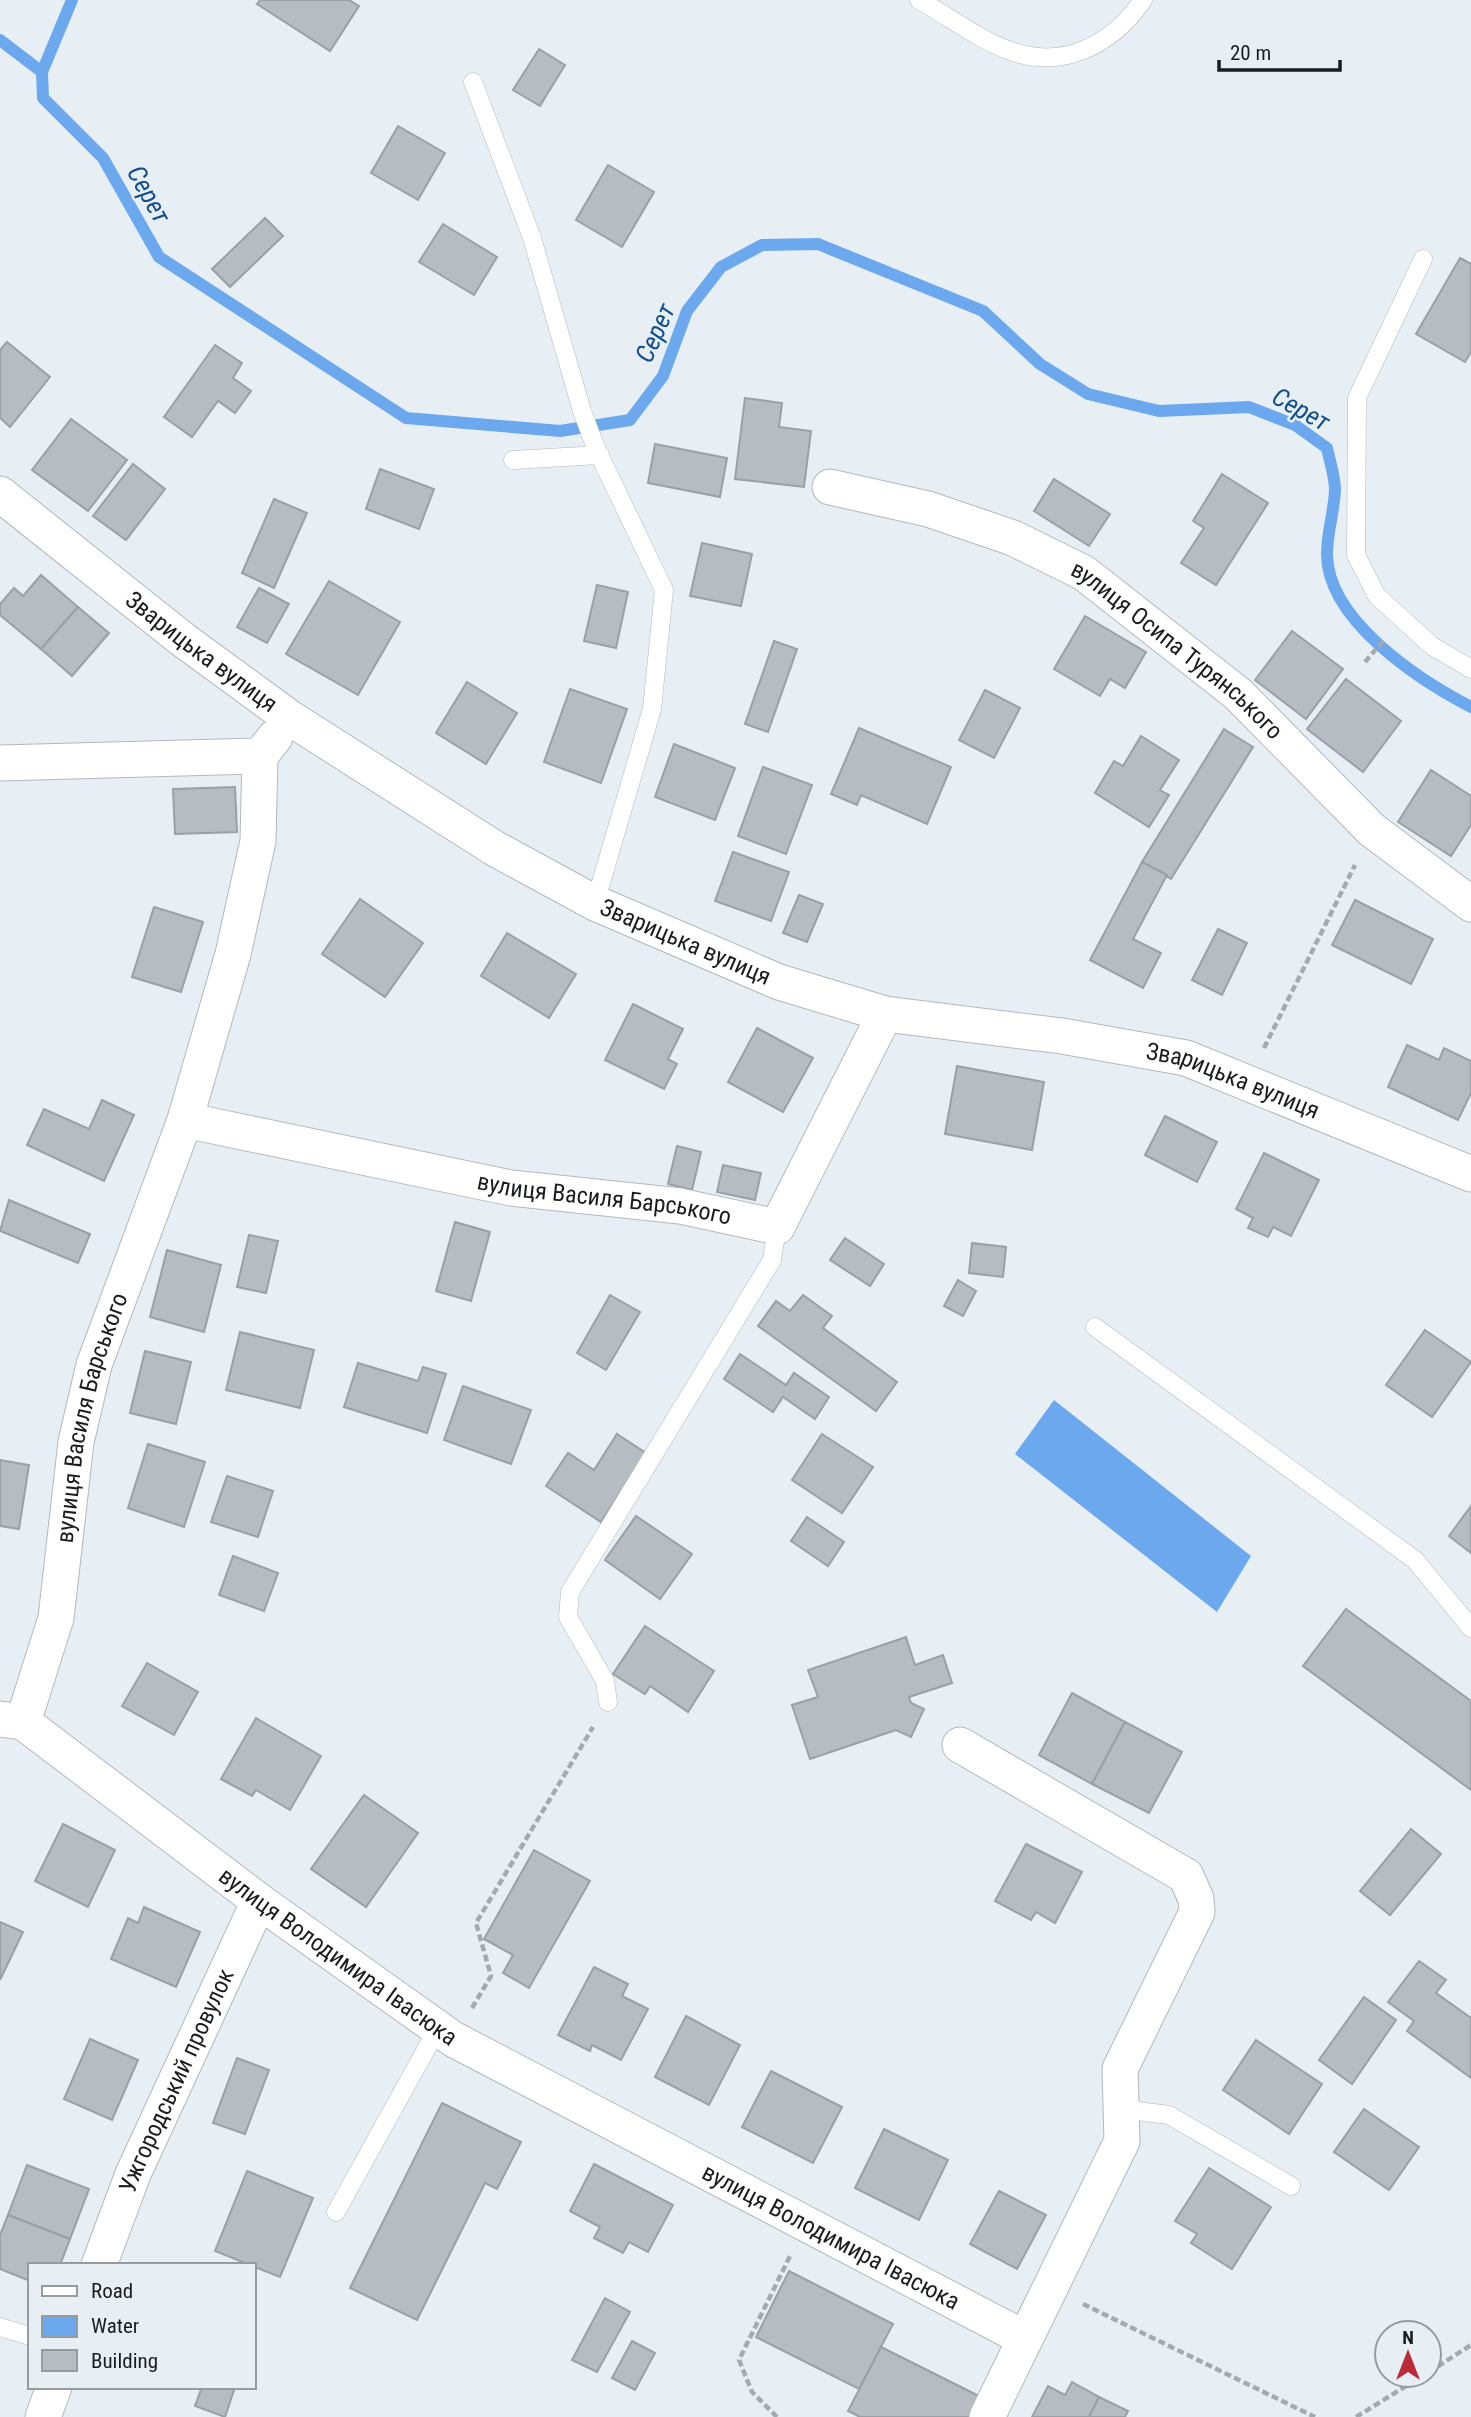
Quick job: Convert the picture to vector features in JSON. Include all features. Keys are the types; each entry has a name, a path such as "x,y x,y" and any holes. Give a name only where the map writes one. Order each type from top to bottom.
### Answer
{"street":[{"name":"вулиця Осипа Турянського","path":"830,487 928,509 1013,538 1084,573 1238,694 1372,830 1471,904"},
{"name":"Зварицька вулиця","path":"0,494 182,639 290,718 494,848 595,903 779,982 885,1014 1137,1047 1185,1058 1471,1174"},
{"path":"0,763 260,756 290,718"},
{"name":"вулиця Василя Барського","path":"12,1720 56,1618 76,1442 94,1364 185,1120 233,954 258,841 260,756"},
{"path":"777,1227 885,1014"},
{"name":"вулиця Василя Барського","path":"185,1120 511,1188 680,1206 777,1227"},
{"name":"вулиця Володимира Івасюка","path":"12,1720 259,1901 446,2033 1024,2338"},
{"path":"960,1745 1186,1877 1192,1886 1196,1912 1121,2069 1122,2141 987,2417"},
{"name":"Ужгородський провулок","path":"100,2263 133,2175 259,1901"},
{"path":"43,2417 53,2389"}],"lane":[{"path":"919,0 1009,51 1049,58 1086,52 1111,34 1143,0"},
{"path":"473,82 532,238 582,411 598,451 664,590 652,709 595,903"},
{"path":"1423,258 1357,398 1356,555 1377,596 1432,646 1471,669"},
{"path":"513,460 598,451"},
{"path":"608,1702 605,1681 568,1618 570,1592 772,1260 777,1227"},
{"path":"1095,1327 1415,1560 1471,1628"},
{"path":"336,2212 446,2033"},
{"path":"1121,2109 1169,2115 1291,2186"},
{"path":"0,2327 28,2335"}],"path":[{"path":"1247,1082 1372,830"},
{"path":"446,2033 491,1976 476,1923 608,1702"},
{"path":"777,2417 752,2392 739,2360 806,2224"},
{"path":"1051,2289 1315,2417"},
{"path":"1443,2363 1471,2345"},
{"path":"1356,2417 1401,2389"}],"water":[{"path":"1054,1400 1251,1556 1217,1612 1015,1454"}],"building":[{"path":"260,0 349,0 359,6 330,51 257,4"},
{"path":"539,49 565,65 540,106 513,90"},
{"path":"398,126 445,153 418,200 371,173"},
{"path":"608,165 654,192 622,247 576,220"},
{"path":"265,218 283,236 230,287 212,269"},
{"path":"443,224 497,257 474,295 419,262"},
{"path":"1460,258 1471,264 1471,352 1465,362 1416,334"},
{"path":"7,342 50,377 10,427 0,418 0,350"},
{"path":"215,345 242,363 233,378 251,391 235,413 218,401 192,437 164,417"},
{"path":"745,398 782,403 779,427 811,431 804,487 735,479"},
{"path":"71,419 127,460 88,511 32,470"},
{"path":"655,444 727,458 720,497 648,483"},
{"path":"133,464 165,489 126,540 93,516"},
{"path":"380,469 434,489 419,529 366,509"},
{"path":"1222,474 1268,503 1216,585 1181,563 1204,528 1193,521"},
{"path":"1054,479 1110,514 1089,546 1034,511"},
{"path":"274,499 307,513 274,588 242,573"},
{"path":"702,543 752,554 741,606 690,596"},
{"path":"41,575 78,607 41,649 0,615 0,604 14,588 23,596"},
{"path":"329,581 400,622 358,695 286,654"},
{"path":"597,585 628,592 616,648 584,641"},
{"path":"259,588 289,604 267,643 237,627"},
{"path":"78,607 109,633 72,676 41,649"},
{"path":"1085,616 1146,652 1125,688 1110,679 1100,696 1054,669"},
{"path":"1292,631 1343,669 1306,719 1255,680"},
{"path":"774,641 797,649 768,732 745,724"},
{"path":"1346,679 1401,721 1363,772 1307,729"},
{"path":"467,682 517,713 486,764 436,733"},
{"path":"570,689 627,709 601,783 544,762"},
{"path":"985,690 1020,708 994,758 959,740"},
{"path":"859,728 951,767 927,824 861,795 857,805 831,794"},
{"path":"1224,729 1253,747 1171,879 1142,862"},
{"path":"1141,736 1179,760 1160,790 1169,795 1149,827 1095,793 1114,761 1123,766"},
{"path":"674,744 735,768 715,820 655,797"},
{"path":"763,767 812,785 786,854 738,836"},
{"path":"1431,770 1471,796 1471,825 1451,856 1398,822"},
{"path":"235,787 237,832 175,834 173,789"},
{"path":"733,852 789,872 771,921 715,901"},
{"path":"1142,862 1167,875 1133,939 1161,953 1143,988 1090,960"},
{"path":"799,895 823,904 807,942 783,933"},
{"path":"360,899 423,943 385,997 322,954"},
{"path":"1355,900 1433,939 1411,984 1332,945"},
{"path":"154,907 203,922 181,992 132,977"},
{"path":"1218,929 1247,943 1222,995 1192,980"},
{"path":"507,933 576,974 549,1018 481,976"},
{"path":"633,1004 683,1029 668,1059 677,1064 664,1089 605,1060"},
{"path":"757,1028 813,1058 783,1112 728,1082"},
{"path":"1407,1045 1439,1060 1444,1048 1471,1061 1471,1093 1458,1120 1388,1087"},
{"path":"957,1066 1044,1082 1032,1150 945,1134"},
{"path":"102,1100 134,1115 104,1181 27,1145 44,1109 89,1129"},
{"path":"1165,1116 1217,1142 1197,1182 1145,1155"},
{"path":"677,1146 701,1152 692,1190 668,1184"},
{"path":"1264,1153 1319,1180 1291,1236 1273,1227 1268,1237 1248,1228 1253,1218 1236,1209"},
{"path":"723,1165 761,1173 755,1200 717,1192"},
{"path":"9,1200 90,1234 78,1263 0,1231"},
{"path":"455,1222 490,1232 471,1301 436,1291"},
{"path":"249,1235 278,1241 266,1293 237,1287"},
{"path":"845,1238 884,1264 870,1286 830,1260"},
{"path":"972,1243 1006,1247 1003,1277 969,1273"},
{"path":"167,1250 221,1265 204,1332 150,1317"},
{"path":"958,1280 976,1291 963,1316 944,1306"},
{"path":"610,1295 640,1312 606,1370 577,1353"},
{"path":"803,1295 832,1316 823,1328 897,1382 876,1411 758,1326 776,1301 790,1311"},
{"path":"1425,1330 1471,1362 1432,1417 1386,1385"},
{"path":"240,1332 314,1350 300,1408 226,1390"},
{"path":"145,1351 191,1362 176,1424 130,1413"},
{"path":"740,1354 786,1385 794,1373 829,1397 815,1419 783,1397 773,1412 724,1379"},
{"path":"358,1363 418,1381 423,1367 446,1374 427,1433 344,1407"},
{"path":"463,1386 531,1410 511,1464 444,1440"},
{"path":"617,1434 646,1453 601,1522 546,1486 568,1453 594,1470"},
{"path":"822,1434 873,1467 842,1513 792,1480"},
{"path":"148,1444 205,1462 184,1527 128,1508"},
{"path":"0,1460 29,1465 19,1529 0,1526"},
{"path":"227,1476 273,1491 258,1537 211,1522"},
{"path":"1471,1506 1471,1553 1449,1536"},
{"path":"636,1516 692,1554 660,1599 605,1560"},
{"path":"807,1517 844,1542 828,1566 791,1541"},
{"path":"233,1556 278,1573 264,1611 219,1595"},
{"path":"1346,1609 1471,1701 1471,1790 1303,1666"},
{"path":"645,1626 714,1671 688,1712 650,1686 645,1694 613,1674"},
{"path":"906,1637 915,1665 943,1655 952,1683 909,1697 911,1703 924,1709 911,1737 896,1730 810,1759 792,1705 818,1697 808,1670"},
{"path":"147,1663 198,1692 174,1735 122,1706"},
{"path":"1072,1693 1125,1722 1092,1784 1039,1755"},
{"path":"256,1718 321,1756 290,1810 256,1790 252,1796 221,1779"},
{"path":"1125,1722 1182,1752 1149,1813 1092,1784"},
{"path":"364,1795 418,1833 366,1907 311,1869"},
{"path":"63,1824 115,1850 88,1907 35,1881"},
{"path":"1411,1829 1441,1854 1390,1915 1360,1891"},
{"path":"1026,1844 1082,1872 1055,1923 1036,1912 1031,1920 995,1901"},
{"path":"534,1850 590,1881 529,1988 503,1973 513,1955 484,1939"},
{"path":"144,1907 200,1932 176,1987 111,1959 128,1918 138,1923"},
{"path":"0,1922 23,1932 0,1980"},
{"path":"1419,1961 1446,1980 1436,1993 1471,2018 1471,2078 1407,2031 1414,2021 1388,2002"},
{"path":"594,1967 628,1984 622,1996 648,2009 621,2060 592,2045 590,2051 558,2035"},
{"path":"1364,1997 1396,2020 1352,2084 1319,2060"},
{"path":"686,2016 740,2045 709,2105 655,2077"},
{"path":"90,2039 138,2060 112,2120 64,2099"},
{"path":"1256,2040 1322,2084 1289,2134 1223,2090"},
{"path":"237,2058 269,2070 245,2134 213,2123"},
{"path":"771,2071 842,2107 813,2163 742,2127"},
{"path":"442,2103 521,2142 497,2189 485,2183 417,2320 350,2288"},
{"path":"1364,2109 1419,2147 1389,2190 1334,2152"},
{"path":"884,2129 948,2160 919,2220 855,2188"},
{"path":"594,2164 673,2205 648,2252 629,2242 623,2253 594,2238 600,2227 570,2211"},
{"path":"27,2165 89,2189 70,2239 8,2215"},
{"path":"1209,2168 1271,2207 1232,2269 1191,2243 1197,2234 1175,2221"},
{"path":"247,2171 313,2198 280,2277 256,2267 256,2263 245,2263 215,2251"},
{"path":"999,2191 1046,2215 1017,2269 970,2244"},
{"path":"8,2215 70,2239 61,2263 28,2263 28,2280 0,2269 0,2235"},
{"path":"789,2271 893,2324 859,2389 756,2337"},
{"path":"605,2298 630,2312 597,2372 572,2360"},
{"path":"632,2341 655,2353 635,2390 612,2378"},
{"path":"881,2347 981,2397 970,2417 860,2417 848,2411"},
{"path":"1072,2382 1099,2397 1089,2417 1032,2417 1048,2386 1065,2395"},
{"path":"201,2389 234,2389 225,2417 195,2406"},
{"path":"1099,2397 1128,2411 1125,2417 1089,2417"}],"waterway":[{"name":"Серет","path":"72,0 42,72 43,98 103,158 159,257 406,418 560,431 630,420 663,376 687,311 721,267 762,245 818,244 983,311 1040,364 1088,394 1159,411 1249,407 1295,425 1327,448 1335,490 1327,554 1331,578 1342,602 1359,624 1403,664 1471,707"},
{"path":"0,40 42,72"}]}
